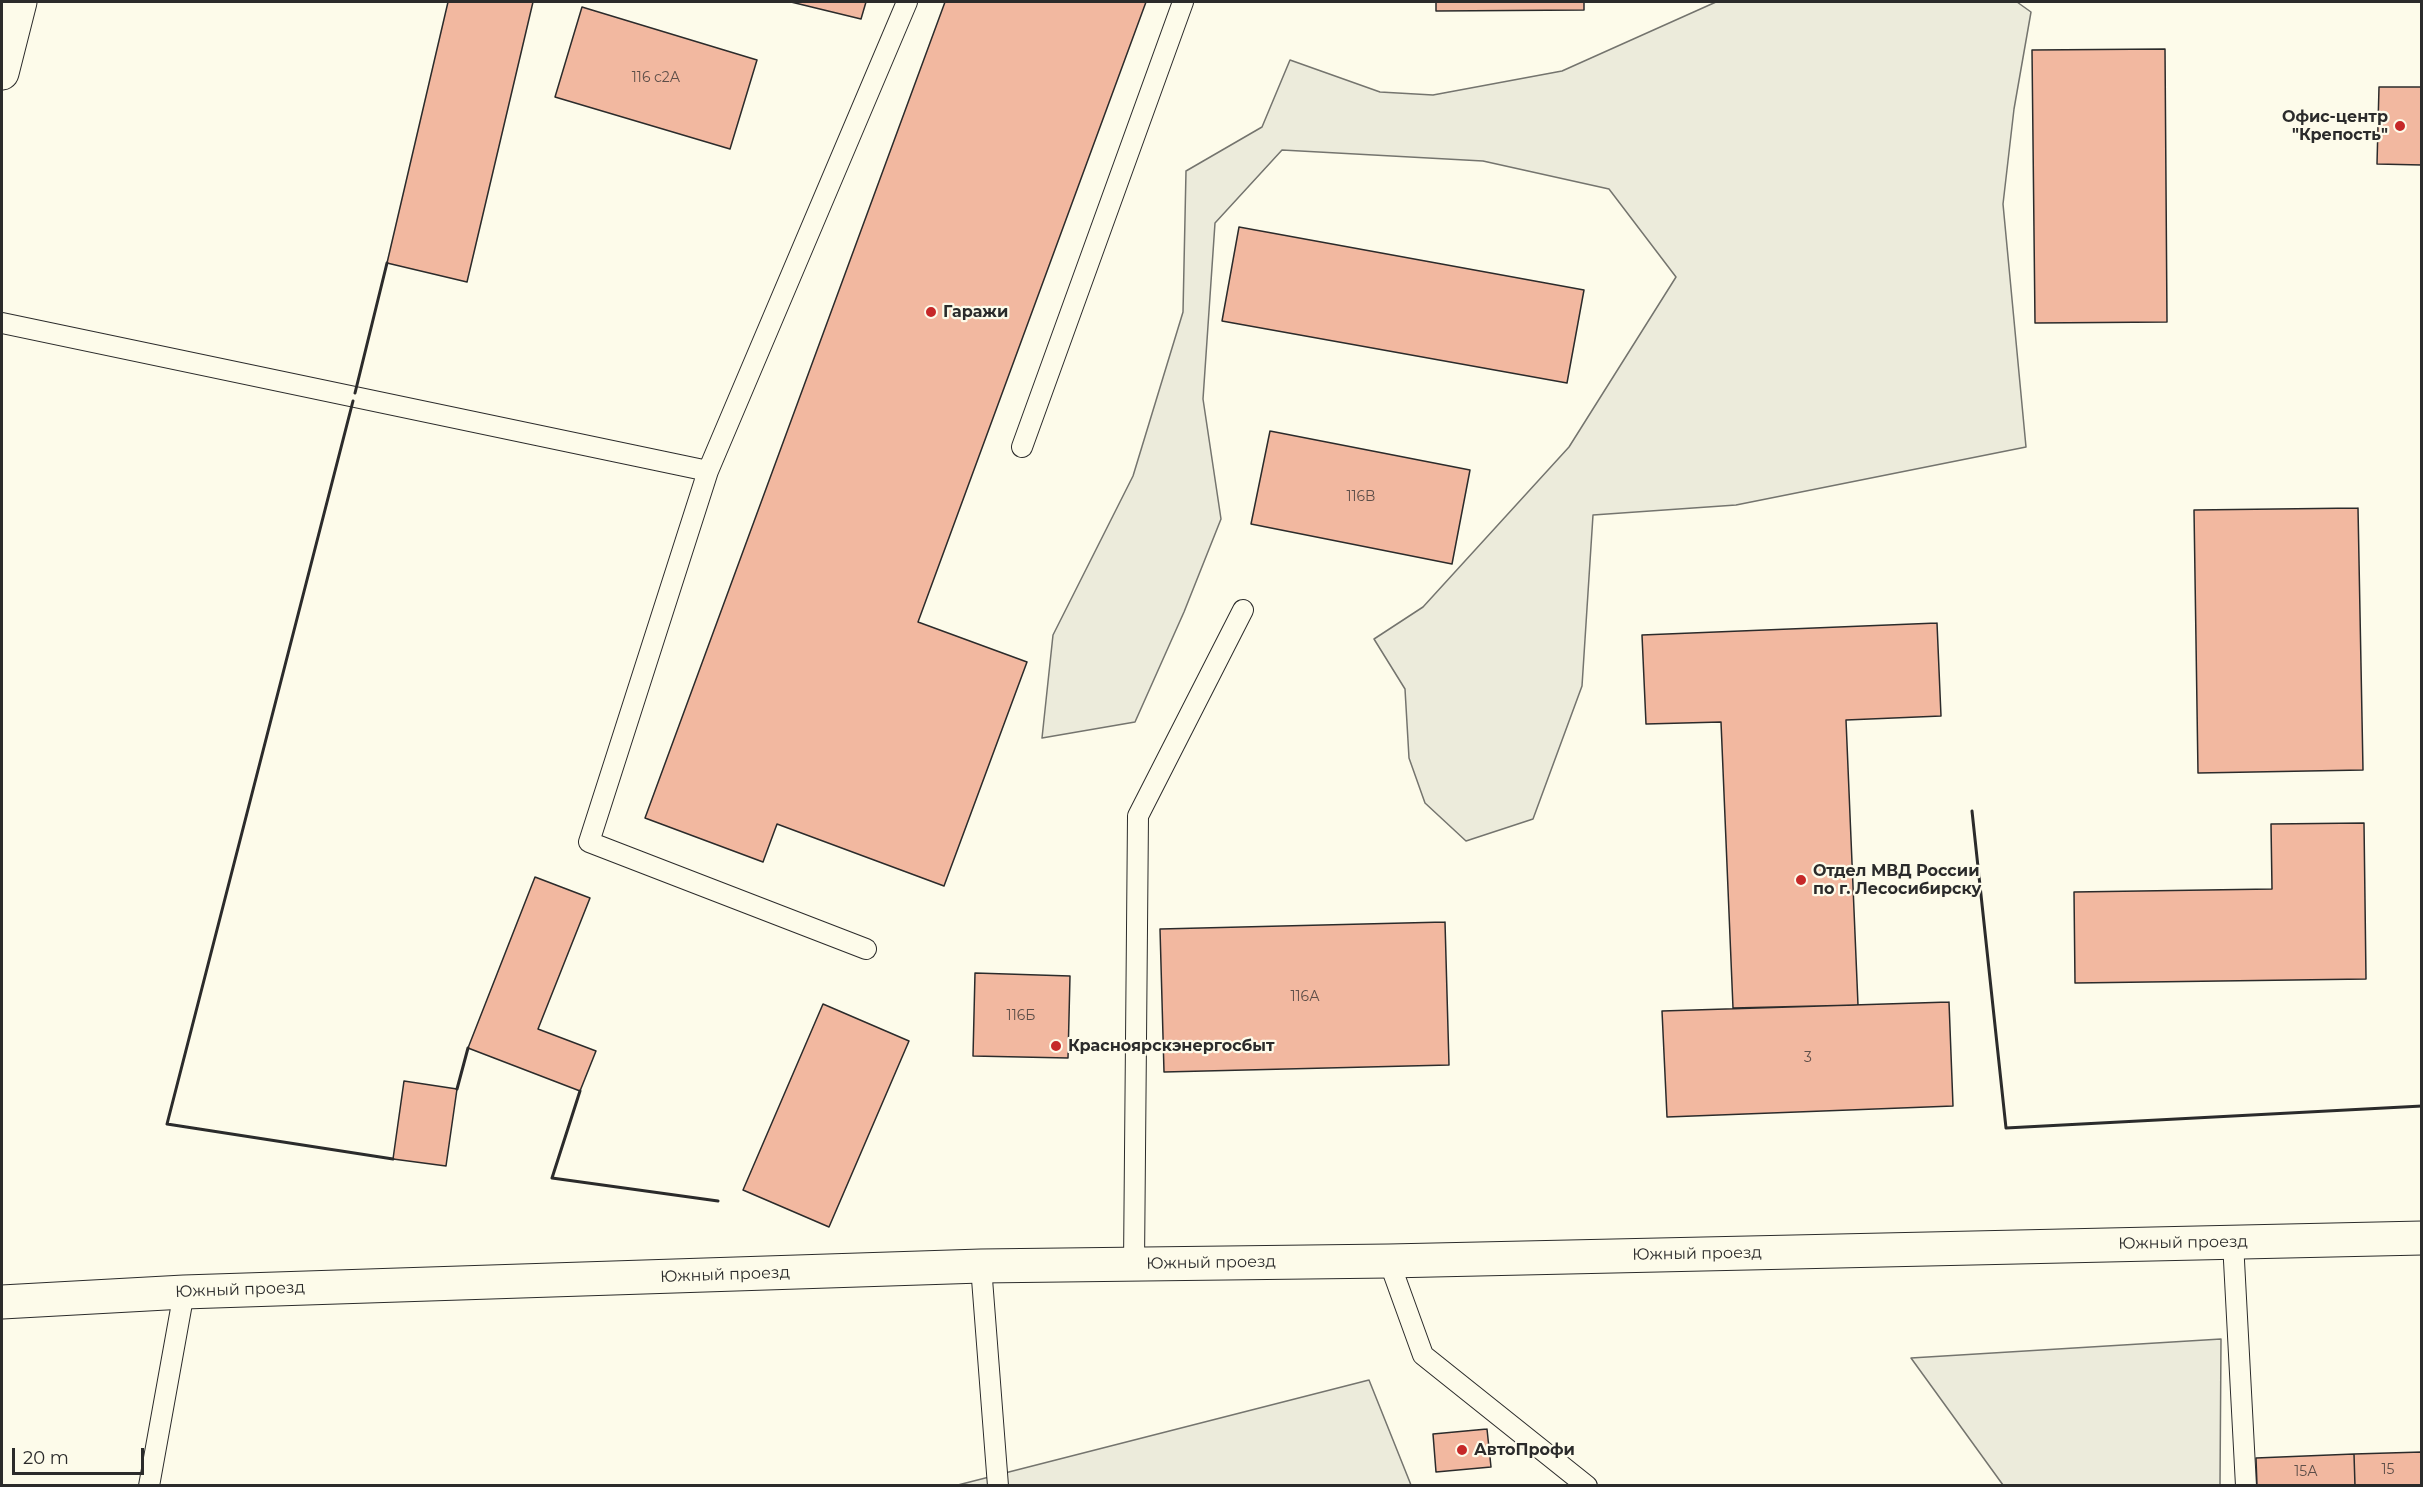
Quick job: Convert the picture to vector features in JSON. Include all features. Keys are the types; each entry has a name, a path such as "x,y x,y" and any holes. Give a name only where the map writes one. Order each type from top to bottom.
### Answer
{"street":[{"path":"2,73 20,2"},
{"name":"Южный проезд","path":"2,1302 184,1292 981,1266 1389,1260 2421,1238"}],"lane":[{"path":"866,949 589,842 708,471 907,2"},
{"path":"1022,447 1183,2"},
{"path":"2,323 708,471"},
{"path":"1134,1264 1138,816 1243,610"},
{"path":"2233,1242 2246,1485"},
{"path":"1389,1260 1423,1355 1587,1485"},
{"path":"981,1266 998,1485"},
{"path":"149,1485 184,1292"}],"shaded area":[{"path":"1716,2 2017,2 2031,12 2014,109 2003,204 2026,447 1736,505 1593,515 1582,686 1533,819 1466,841 1425,803 1409,758 1405,689 1374,639 1423,607 1569,447 1676,277 1609,189 1483,161 1282,150 1215,223 1203,399 1221,519 1184,612 1135,722 1042,738 1053,635 1133,476 1183,312 1186,171 1262,127 1290,60 1380,92 1433,95 1562,71"},
{"path":"2221,1339 2220,1485 2003,1485 1911,1358"},
{"path":"1369,1380 1411,1485 954,1486"}],"building":[{"path":"448,2 533,2 467,282 387,263"},
{"path":"791,2 866,2 861,19"},
{"name":"Гаражи","path":"945,2 1146,2 918,622 1027,662 944,886 777,824 763,862 645,818"},
{"path":"1436,2 1584,2 1584,10 1436,11"},
{"path":"582,7 757,60 730,149 555,97"},
{"path":"2165,49 2167,322 2035,323 2032,50"},
{"name":"Офис-центр \"Крепость\"","path":"2379,87 2422,87 2422,165 2377,164"},
{"path":"1239,227 1584,290 1567,383 1222,321"},
{"path":"1270,431 1470,470 1452,564 1251,524"},
{"path":"2358,508 2363,770 2198,773 2194,510"},
{"path":"1937,623 1941,716 1846,720 1858,1005 1733,1008 1721,722 1646,724 1642,635"},
{"path":"2364,823 2366,979 2075,983 2074,892 2272,889 2271,824"},
{"path":"535,877 590,898 538,1029 596,1051 580,1091 468,1048"},
{"path":"1445,922 1449,1065 1164,1072 1160,929"},
{"path":"975,973 1070,976 1068,1058 973,1056"},
{"path":"1949,1002 1953,1106 1667,1117 1662,1011"},
{"path":"823,1004 909,1041 829,1227 743,1190"},
{"path":"404,1081 457,1089 446,1166 393,1159"},
{"name":"АвтоПрофи","path":"1487,1429 1491,1467 1436,1472 1433,1434"},
{"path":"2422,1452 2422,1486 2355,1486 2354,1454"},
{"path":"2354,1454 2355,1486 2257,1486 2256,1458"}],"wall":[{"path":"355,393 387,263"},
{"path":"353,401 167,1124 393,1159"},
{"path":"1972,811 2006,1128 2422,1106"},
{"path":"457,1089 468,1048"},
{"path":"580,1091 552,1178 718,1201"}],"place":[{"name":"Офис-центр \"Крепость\"","path":"2400,126"},
{"name":"Гаражи","path":"931,312"},
{"name":"Отдел МВД России по г. Лесосибирску","path":"1801,880"},
{"name":"Красноярскэнергосбыт","path":"1056,1046"},
{"name":"АвтоПрофи","path":"1462,1450"}]}
